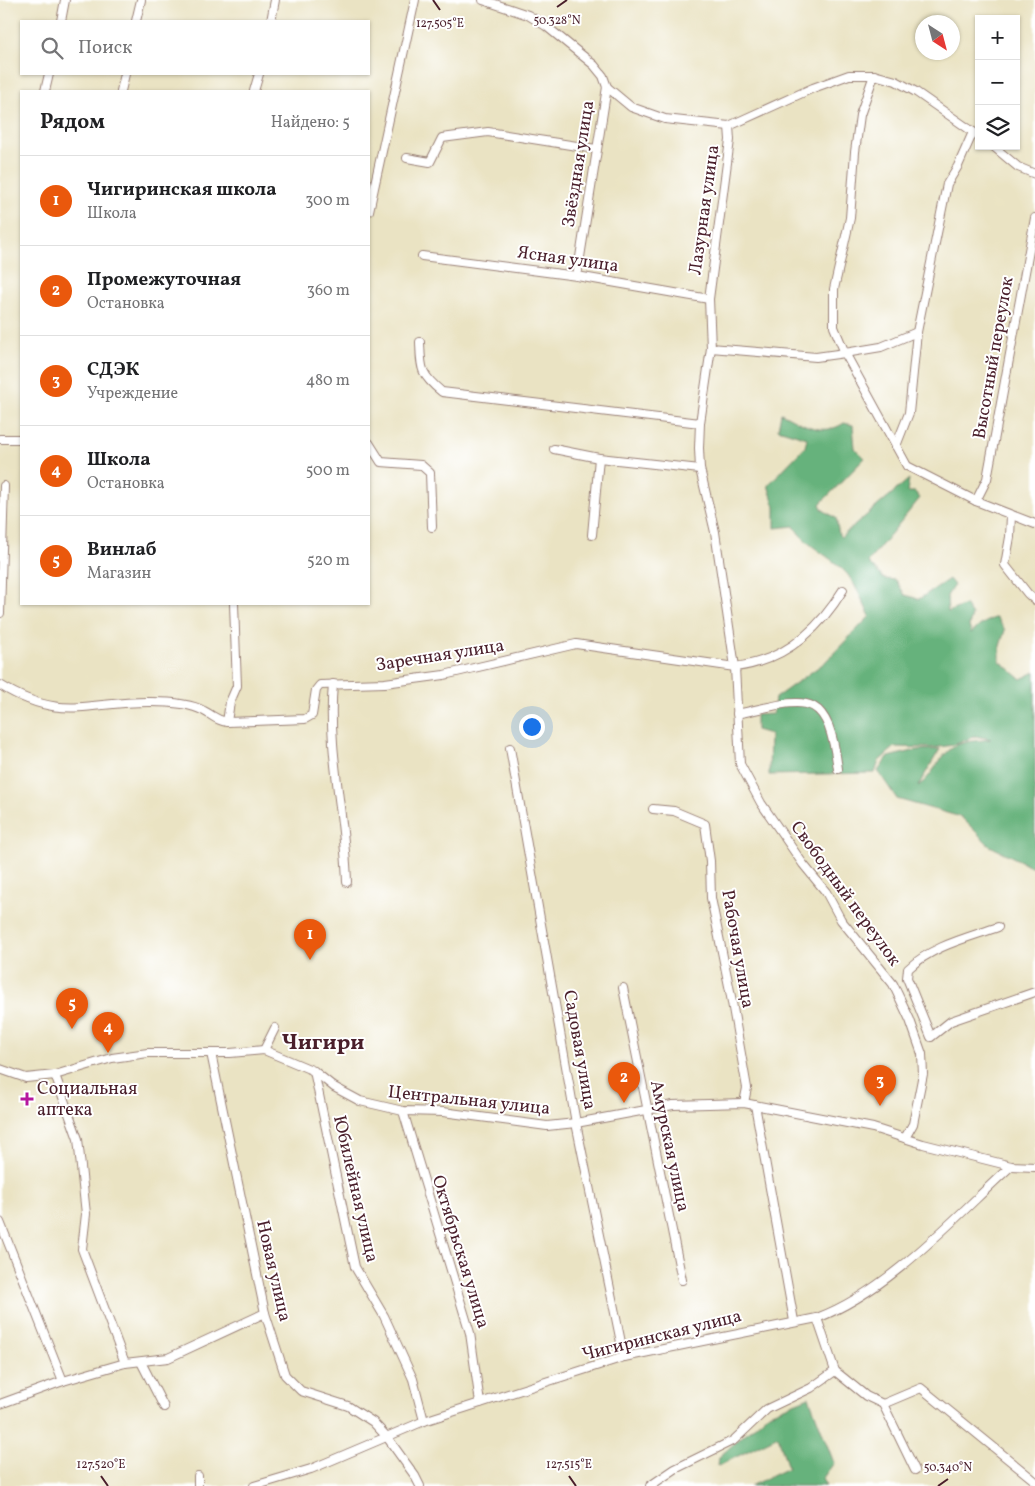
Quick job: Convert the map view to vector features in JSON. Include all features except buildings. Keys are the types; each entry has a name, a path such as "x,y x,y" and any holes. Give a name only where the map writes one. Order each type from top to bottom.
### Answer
{"street":[{"path":"61,20 66,0"},
{"path":"136,20 141,0"},
{"path":"271,20 275,0"},
{"path":"370,206 415,0"},
{"path":"483,0 528,15 546,26 594,64 603,76 607,88 631,107 665,119 729,126 849,74 874,75 896,81 916,92 975,133"},
{"path":"45,90 49,75"},
{"path":"121,90 125,75"},
{"path":"254,90 259,75"},
{"path":"874,75 860,115 850,218 834,289 834,327 845,353 907,466 976,501 1035,524"},
{"name":"Звёздная улица","path":"577,276 607,88"},
{"name":"Лазурная улица","path":"709,298 730,140 729,126"},
{"path":"407,158 430,162 442,138 488,132 596,149"},
{"path":"896,446 909,412 917,332 947,184 975,136"},
{"path":"998,150 1018,167 1035,174"},
{"name":"Высотный переулок","path":"976,501 987,479 1035,218"},
{"name":"Ясная улица","path":"422,256 577,276 709,298"},
{"path":"709,298 711,348 700,424 700,469 714,532 735,667"},
{"path":"711,348 816,356 881,347 917,332"},
{"path":"420,342 421,362 425,378 442,392 700,424"},
{"path":"0,439 20,439"},
{"path":"370,445 381,462 421,465 430,473 432,527"},
{"path":"554,449 599,458 700,469"},
{"path":"592,535 599,458"},
{"path":"0,613 4,486"},
{"path":"1011,515 1010,537 1005,565 1035,600"},
{"name":"Заречная улица","path":"333,684 385,683 444,675 576,644 735,667 751,665 775,656 800,640 828,614 842,590"},
{"path":"227,722 230,702 237,686 234,605"},
{"name":"Свободный переулок","path":"735,667 740,764 745,776 793,849 826,892 842,920 893,984 910,1020 922,1054 923,1074 913,1124 905,1138"},
{"path":"0,685 18,696 44,706 78,709 151,702 184,705 204,710 216,720 227,722 305,718 312,715 314,710 316,690 320,686 333,684 330,715 346,847 347,882"},
{"path":"738,714 796,701 814,705 826,720 836,744 838,769"},
{"name":"Садовая улица","path":"510,748 576,1123 624,1357"},
{"name":"Рабочая улица","path":"653,809 674,812 705,824 710,861 711,898 730,990 746,1088 744,1103"},
{"path":"998,927 943,946 918,959 908,969 907,978 931,1037 951,1021 1035,992"},
{"name":"Амурская улица","path":"623,988 646,1110 682,1280"},
{"path":"264,1050 275,1028"},
{"name":"Центральная улица","path":"0,1069 26,1078 55,1075 112,1058 148,1053 211,1053 264,1050 314,1071 334,1087 360,1101 403,1111 443,1112 547,1126 576,1123 673,1105 744,1103 874,1128 1012,1166 1035,1167"},
{"name":"Новая улица","path":"211,1053 265,1313 286,1379 308,1394 333,1399 348,1406 372,1422 387,1436 416,1476 420,1486"},
{"name":"Юбилейная улица","path":"314,1071 355,1267 384,1316 413,1379 424,1420"},
{"path":"55,1075 78,1139 86,1214 82,1249 126,1363"},
{"path":"755,1105 794,1321"},
{"name":"Октябрьская улица","path":"403,1111 470,1333 480,1404"},
{"name":"Чигиринская улица","path":"254,1486 311,1469 424,1420 480,1404 624,1357 794,1321 817,1318 867,1293 919,1251 1012,1166"},
{"path":"0,1222 64,1381"},
{"path":"0,1404 64,1381 126,1363 168,1358 265,1313"},
{"path":"817,1318 835,1371 866,1396 883,1404 915,1470"},
{"path":"141,1362 164,1407"},
{"path":"650,1486 675,1469 734,1440 767,1409 812,1388 835,1371"},
{"path":"883,1404 921,1388 1035,1480"},
{"path":"198,1476 198,1486"}],"green space":[{"path":"781,413 804,425 820,429 836,427 844,423 853,425 855,448 865,458 820,504 823,510 836,518 841,537 909,479 907,492 915,492 920,498 868,562 884,579 896,580 905,595 919,599 949,579 954,585 947,596 948,612 965,605 972,615 969,626 971,633 982,624 996,617 1005,630 1000,646 1000,661 1021,679 1035,672 1035,868 990,846 961,817 897,799 878,771 888,757 917,750 940,749 918,786 924,782 941,759 957,745 965,742 991,739 975,736 954,745 932,748 895,747 879,761 875,773 769,775 770,734 756,730 756,715 773,714 775,698 824,663 870,616 848,575 841,568 804,539 794,526 775,528 775,507 768,485 805,447 807,438 778,429"},
{"path":"809,1397 834,1463 822,1479 826,1486 750,1486 788,1468 778,1436 718,1466 719,1457 769,1413"}],"place":[{"name":"Чигиринская школа","path":"310,960"},
{"name":"Винлаб","path":"72,1029"},
{"name":"Школа","path":"108,1053"},
{"name":"Социальная аптека","path":"27,1099"},
{"name":"Промежуточная","path":"624,1103"},
{"name":"СДЭК","path":"880,1106"}],"district":[{"name":"Чигири","path":"323,1043"}]}
